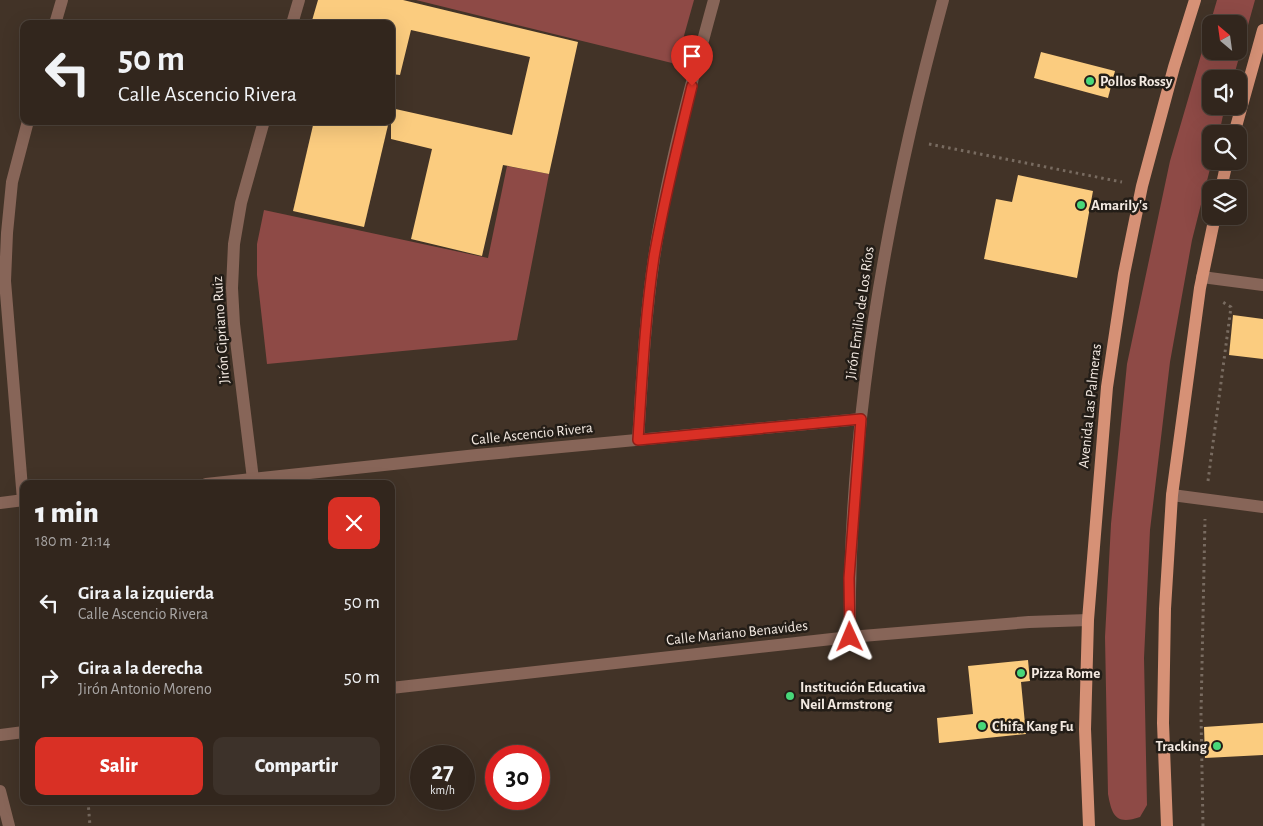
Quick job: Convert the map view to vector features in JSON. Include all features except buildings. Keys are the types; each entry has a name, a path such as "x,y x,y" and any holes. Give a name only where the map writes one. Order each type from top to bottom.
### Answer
{"main road":[{"name":"Avenida Las Palmeras","path":"1089,826 1085,729 1088,620 1107,387 1124,274 1142,186 1174,66 1195,0"},
{"path":"1237,125 1263,30"},
{"path":"1167,826 1163,723 1164,647 1172,495 1201,283 1213,225"}],"street":[{"path":"56,20 62,0"},
{"path":"293,20 299,0"},
{"path":"638,440 644,350 654,258 672,169 714,0"},
{"name":"Jirón Emilio de Los Ríos","path":"850,637 849,578 861,419 875,310 890,225 943,0"},
{"path":"21,480 5,281 12,182 27,125"},
{"name":"Jirón Cipriano Ruiz","path":"253,479 232,288 234,244 241,203 263,125"},
{"path":"1201,283 1263,285"},
{"name":"Calle Ascencio Rivera","path":"244,480 861,419"},
{"path":"1172,495 1263,507"},
{"path":"0,503 20,500"},
{"name":"Calle Mariano Benavides","path":"395,688 850,637 1030,622 1088,620"},
{"path":"0,735 20,732"},
{"path":"0,791 9,826"}],"path":[{"path":"909,140 1142,186"},
{"path":"1201,283 1231,307 1206,499 1201,714 1203,826"},
{"path":"88,805 90,826"}],"shaded area":[{"path":"416,0 694,0 676,64"},
{"path":"1217,0 1255,0 1248,25 1248,15 1213,15"},
{"path":"1202,51 1202,60 1238,60 1236,70 1202,70 1202,115 1223,115 1221,125 1202,125 1202,170 1210,170 1207,180 1202,180 1202,200 1192,240 1170,362 1150,530 1144,658 1147,805 1140,817 1125,820 1116,817 1111,808 1108,794 1105,637 1111,524 1127,364 1170,161"},
{"path":"507,166 549,174 517,340 267,364 257,275 257,244 264,210 488,258"}],"place":[{"name":"Pollos Rossy","path":"1090,81"},
{"name":"Amarily's","path":"1081,205"},
{"name":"Pizza Rome","path":"1021,673"},
{"name":"Institución Educativa Neil Armstrong","path":"790,696"},
{"name":"Chifa Kang Fu","path":"982,726"},
{"name":"Tracking","path":"1217,746"}],"route":[{"path":"692,86 654,258 644,350 638,440 861,419 849,578 850,637"}]}
